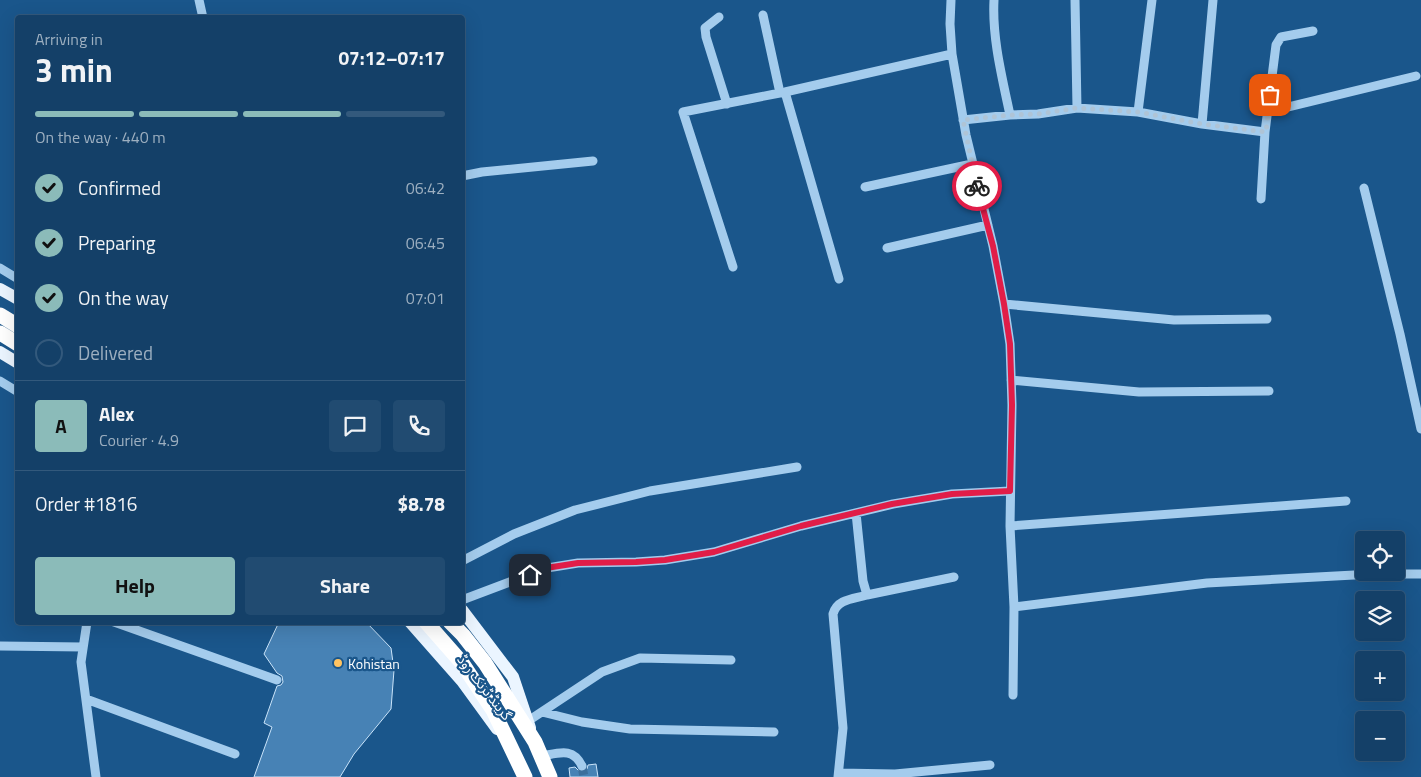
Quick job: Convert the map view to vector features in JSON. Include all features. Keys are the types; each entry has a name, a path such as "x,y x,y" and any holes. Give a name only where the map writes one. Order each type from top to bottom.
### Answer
{"highway":[{"path":"0,315 15,324"},
{"path":"0,333 15,342"},
{"path":"429,625 462,664 493,710 514,751"},
{"path":"453,625 485,664 535,742"},
{"name":"گرینڈ ٹرنک روڈ","path":"535,742 550,777"},
{"name":"گرینڈ ٹرنک روڈ","path":"514,751 525,777"}],"main road":[{"path":"0,289 15,298"},
{"path":"0,352 15,361"},
{"name":"گرینڈ ٹرنک روڈ","path":"465,614 513,677 535,742"},
{"name":"گرینڈ ٹرنک روڈ","path":"413,625 462,681 514,751"}],"street":[{"path":"199,0 202,15"},
{"path":"951,0 952,54 963,120 988,225 1010,344 1010,526 1014,607 1013,695"},
{"path":"994,0 993,20 1010,115"},
{"path":"1075,0 1077,108"},
{"path":"1138,112 1152,0"},
{"path":"1202,124 1213,0"},
{"path":"763,15 782,92 840,279"},
{"path":"719,18 705,28 706,37 727,104"},
{"path":"1261,199 1266,132 1276,45 1282,37 1313,31"},
{"path":"733,267 683,112 952,54"},
{"path":"1268,112 1416,76"},
{"path":"963,120 1038,114 1077,108 1138,112 1202,124 1266,132"},
{"path":"465,175 593,161"},
{"path":"866,187 972,164"},
{"path":"1364,188 1421,428"},
{"path":"886,248 988,225"},
{"path":"0,268 15,277"},
{"path":"1004,304 1174,320 1267,319"},
{"path":"1011,380 1139,392 1269,391"},
{"path":"0,381 15,390"},
{"path":"465,559 514,534 575,510 650,491 797,467"},
{"path":"465,599 546,568 578,563 665,560 704,554 801,526 892,504 952,494 1010,491"},
{"path":"1010,526 1346,501"},
{"path":"856,513 863,580 867,595"},
{"path":"1014,607 1207,582 1421,574"},
{"path":"954,576 867,595 841,602 835,607 833,614 844,728 839,775 895,774 990,765"},
{"path":"87,625 81,662 96,777"},
{"path":"122,625 277,680"},
{"path":"0,646 83,647"},
{"path":"528,721 602,672 640,658 730,660"},
{"path":"86,699 235,754"},
{"path":"542,712 582,722 630,729 774,732"},
{"path":"542,756 570,753 578,758 582,766"}],"building":[{"path":"278,625 369,625 391,648 394,670 391,709 354,754 340,777 254,777 272,727 264,723 277,686 283,682 282,676 277,673 264,654"},
{"path":"596,764 598,777 570,777 569,768 575,767 583,772 587,769 588,765"}],"tunnel":[{"path":"582,766 584,777"}],"way so far":[{"path":"977,186 963,120 1038,114 1077,108 1138,112 1202,124 1266,132 1270,95"}],"place":[{"name":"Kohistan","path":"338,663"}],"route":[{"path":"530,575 546,568 578,563 665,560 714,552 801,526 892,504 952,494 1010,491 1012,405 1010,344 993,246 977,186"}]}
